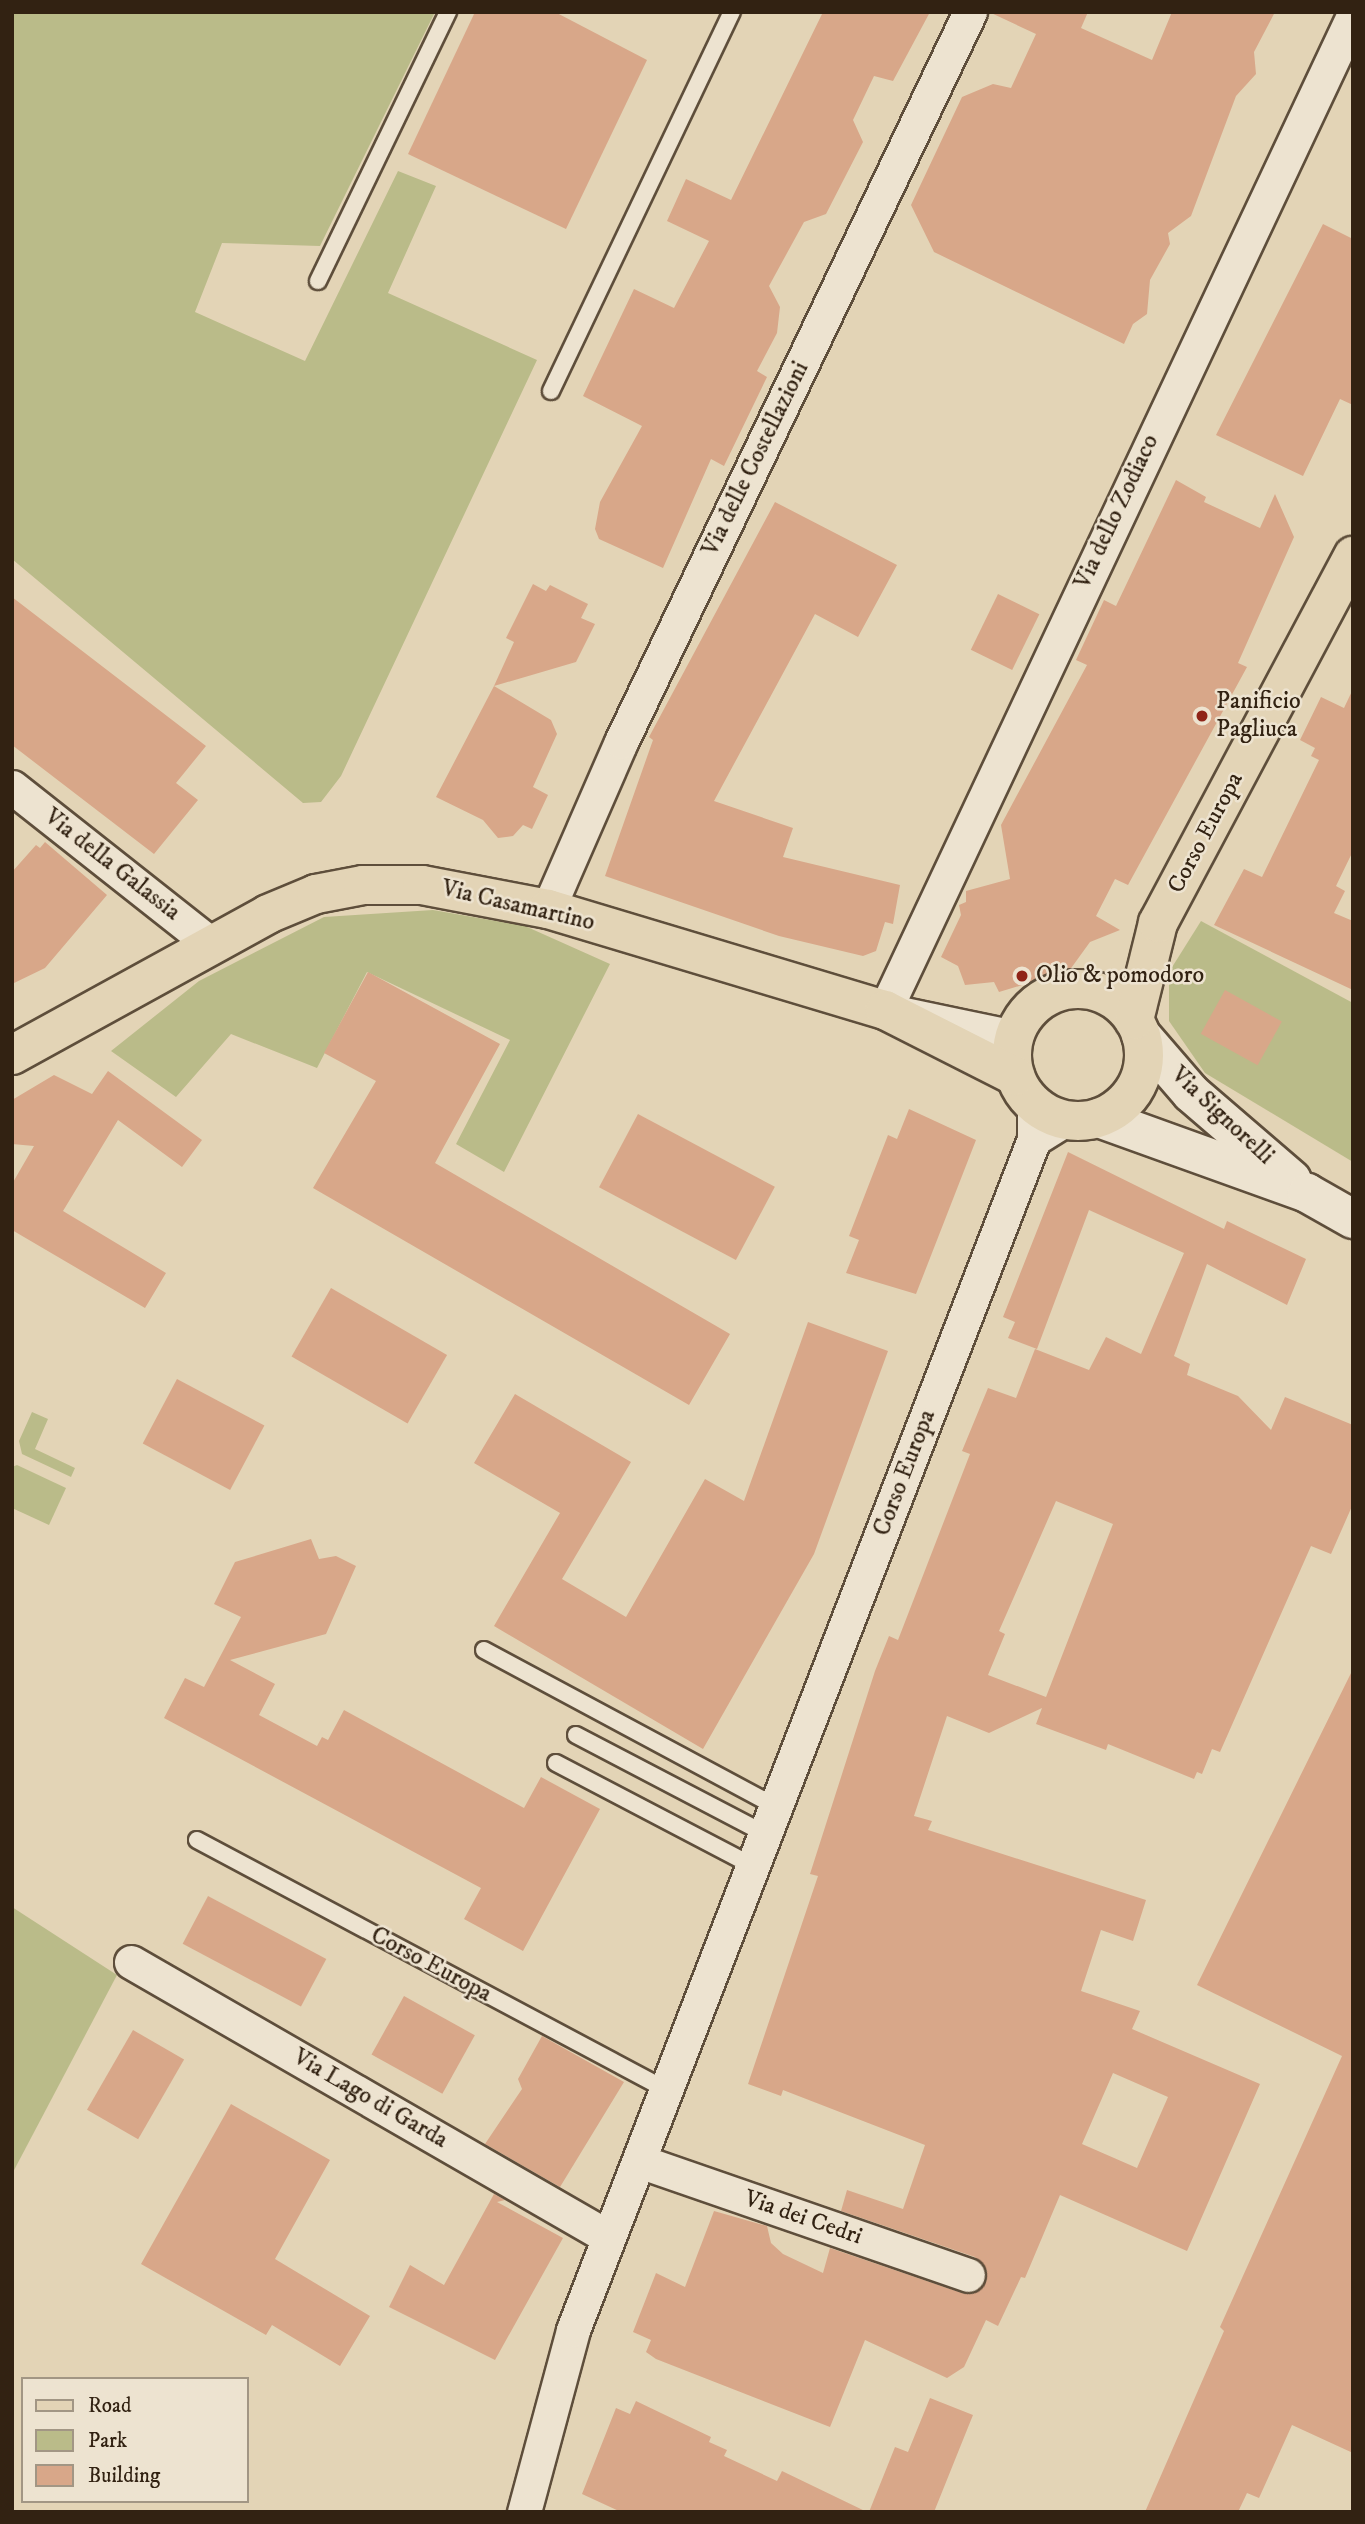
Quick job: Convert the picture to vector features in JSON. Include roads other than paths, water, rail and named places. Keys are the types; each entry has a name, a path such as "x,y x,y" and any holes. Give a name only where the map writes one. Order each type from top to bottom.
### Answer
{"main road":[{"name":"Corso Europa","path":"1091,991 1127,961 1158,923 1353,556"},
{"name":"Via Casamartino","path":"12,1055 211,944 316,894 363,885 468,890 548,909 885,1010 1049,1112"},
{"name":"Corso Europa","path":"1138,1028 1158,923"},
{"path":"1091,991 1116,1001 1138,1028 1144,1061 1137,1086 1121,1106 1049,1112 1014,1037 1022,1019 1052,994 1091,991"}],"street":[{"name":"Via delle Costellazioni","path":"548,909 621,742 970,12"},
{"name":"Via dello Zodiaco","path":"885,1010 1353,16"},
{"name":"Via della Galassia","path":"12,787 211,944"},
{"name":"Via Casamartino","path":"885,1010 1014,1037"},
{"name":"Via Signorelli","path":"1138,1028 1191,1093 1307,1193 1353,1219"},
{"name":"Via Signorelli","path":"1049,1112 1307,1193"},
{"name":"Corso Europa","path":"530,2509 561,2367 608,2237 1049,1112"},
{"name":"Via Lago di Garda","path":"131,1962 608,2237"},
{"name":"Via dei Cedri","path":"639,2161 968,2274"}],"lane":[{"path":"318,281 448,12"},
{"path":"551,391 732,12"},
{"path":"484,1650 770,1820"},
{"path":"576,1735 770,1820"},
{"path":"556,1763 753,1866"},
{"name":"Corso Europa","path":"197,1840 665,2089"}],"place":[{"name":"Panificio Pagliuca","path":"1202,716"},
{"name":"Olio & pomodoro","path":"1022,976"}]}
